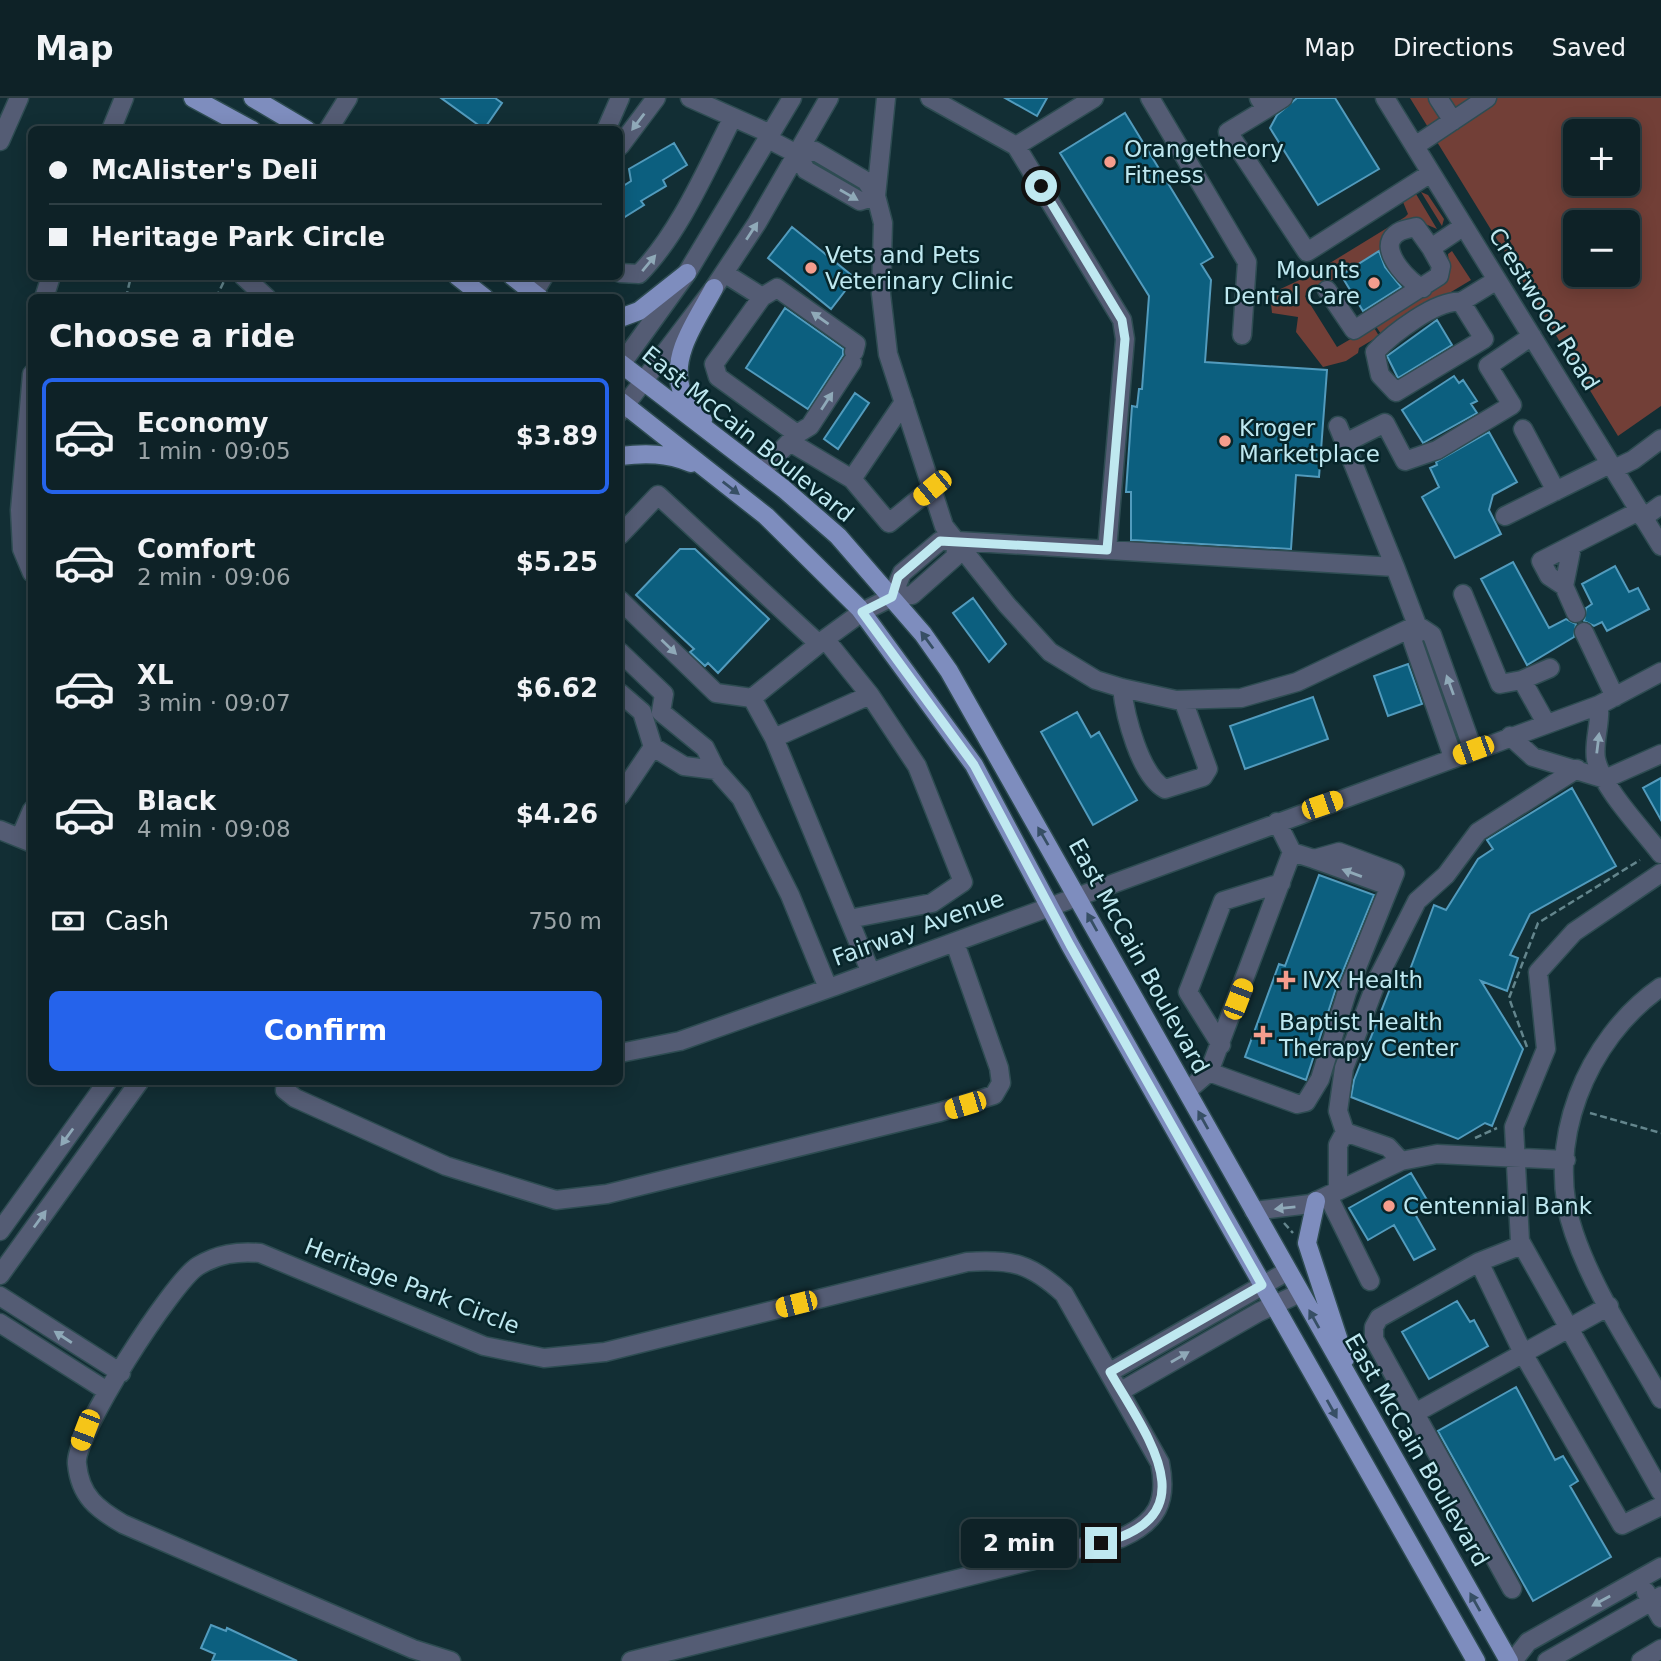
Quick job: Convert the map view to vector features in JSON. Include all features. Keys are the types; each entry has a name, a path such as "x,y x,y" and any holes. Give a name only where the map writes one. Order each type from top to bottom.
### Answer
{"main road":[{"path":"193,98 245,126"},
{"path":"253,98 300,126"},
{"path":"623,317 639,311 687,273"},
{"path":"462,280 480,294"},
{"path":"517,280 536,294"},
{"path":"719,281 683,347 678,374 682,391 723,444"},
{"name":"East McCain Boulevard","path":"623,367 761,472 838,536 892,597 949,671 1352,1386 1511,1661"},
{"path":"623,407 710,472 796,544 862,612 974,765 1262,1285 1476,1661"},
{"path":"623,456 674,456 710,472"},
{"path":"1327,1196 1307,1243 1334,1317 1352,1386"}],"street":[{"path":"0,141 19,98"},
{"path":"113,126 124,98"},
{"path":"330,126 348,98"},
{"path":"608,126 620,98"},
{"path":"623,142 656,98"},
{"path":"690,98 770,137 797,154 806,170 860,201 876,196"},
{"path":"623,361 687,273 792,98"},
{"path":"623,404 719,281 830,98"},
{"path":"886,98 876,196 883,223 881,294 888,354 944,526 1007,606 1050,652 1096,680 1122,688 1184,700 1241,698 1297,682 1417,625"},
{"path":"930,98 955,104 1016,146 1122,320 1125,339 1107,550"},
{"path":"1016,146 1094,98"},
{"path":"1150,98 1247,261 1242,335"},
{"path":"1283,98 1263,103 1228,132 1307,252 1432,173"},
{"name":"Crestwood Road","path":"1385,98 1661,546"},
{"path":"1438,98 1453,121"},
{"path":"1415,146 1487,98"},
{"path":"623,273 639,274 653,260 733,117"},
{"path":"1431,248 1464,226"},
{"path":"1327,290 1354,330 1423,288 1439,276 1441,266 1416,227 1398,232 1391,240 1390,249 1408,280 1423,288"},
{"path":"247,280 263,294"},
{"path":"1461,302 1484,339 1396,392 1380,375 1375,352 1390,337 1449,301 1461,302 1497,280"},
{"path":"719,281 769,293 856,344 853,357 810,426 793,438 761,472"},
{"path":"769,293 714,364 718,377 793,438 852,479 889,523 932,488"},
{"path":"1453,757 1413,642 1417,625 1341,435 1385,423 1405,461 1437,450 1512,405 1488,366 1532,336"},
{"path":"852,479 904,402"},
{"path":"28,419 20,510 22,549 28,563"},
{"path":"1523,429 1556,491"},
{"path":"1505,516 1556,491 1633,460 1661,439"},
{"path":"623,533 659,495 822,641 870,695 917,766 963,882 932,903 849,919"},
{"path":"1576,613 1564,586 1549,576 1541,561 1661,505"},
{"path":"957,541 1395,567"},
{"path":"623,603 716,693 752,698 862,612 892,597 912,595 955,557 957,541"},
{"path":"1564,586 1572,546"},
{"path":"1463,594 1500,684 1522,680 1550,667"},
{"path":"1417,625 1432,635 1473,750"},
{"path":"1584,632 1607,701 1596,758 1605,779 1661,854"},
{"path":"623,655 664,694 661,712 705,748 716,770 741,798 790,895 828,988"},
{"name":"Fairway Avenue","path":"623,1052 680,1041 955,943 1050,905 1607,701 1661,672"},
{"path":"1522,680 1546,723"},
{"path":"1122,688 1126,723 1156,782 1165,789 1203,777 1208,769 1184,700"},
{"path":"774,738 870,695"},
{"path":"623,696 642,712 653,747 684,766 716,770"},
{"path":"752,698 774,738 871,973"},
{"path":"1510,736 1533,757 1605,779 1661,754"},
{"path":"623,792 653,747"},
{"path":"1370,1281 1327,1196 1338,1145 1345,1132 1338,1111 1344,1068 1378,978 1417,901 1446,876 1478,832 1577,769"},
{"path":"1209,1073 1287,1102 1306,1102 1320,1079 1347,992 1395,873 1339,852 1314,859 1292,852 1277,822"},
{"path":"0,830 26,841"},
{"path":"1186,1091 1209,1073 1292,852"},
{"path":"1661,873 1574,932 1538,972 1546,1049 1514,1127 1522,1245 1661,1492"},
{"path":"1221,1045 1188,992 1223,901 1281,883"},
{"path":"286,1085 285,1090 295,1098 467,1174 544,1199 607,1194 940,1112 994,1095 1001,1083 999,1068 955,943"},
{"path":"1661,987 1614,1030 1598,1054 1574,1109 1565,1185 1573,1231 1588,1269 1661,1399"},
{"path":"0,1231 105,1085"},
{"path":"0,1275 137,1085"},
{"path":"1345,1132 1388,1147 1401,1161"},
{"path":"1254,1211 1289,1208 1327,1196 1401,1161 1437,1154 1566,1160"},
{"path":"1512,1589 1374,1339 1374,1327 1379,1318 1479,1262 1522,1245"},
{"name":"Heritage Park Circle","path":"451,1661 413,1649 123,1524 98,1510 86,1494 76,1463 85,1430 107,1391 179,1282 197,1266 216,1257 245,1252 260,1253 484,1346 544,1357 605,1352 953,1265 1003,1260 1030,1268 1064,1294 1160,1463 1164,1481 1158,1508 1141,1528 1121,1538 659,1657 631,1661"},
{"path":"1479,1262 1524,1355 1622,1525 1661,1506"},
{"path":"1110,1372 1288,1272"},
{"path":"1121,1391 1300,1293"},
{"path":"0,1296 121,1373"},
{"path":"1415,1413 1570,1330 1609,1306"},
{"path":"0,1323 107,1391"},
{"path":"1511,1661 1528,1642 1661,1567"},
{"path":"1639,1580 1656,1599 1661,1618"},
{"path":"1547,1661 1656,1599"},
{"path":"1641,1661 1661,1649"}],"path":[{"path":"1574,1109 1661,1133"},
{"path":"1281,1216 1290,1232 1300,1233"}],"shaded area":[{"path":"1410,98 1661,98 1661,406 1618,436"},
{"path":"1421,192 1428,195 1444,219 1442,226"},
{"path":"1416,194 1437,229 1418,221 1382,250 1305,296 1337,347 1373,326 1379,336 1359,348 1358,353 1346,361 1323,367 1296,332 1298,317 1272,313 1270,294 1312,274 1405,217 1408,214 1403,202"},
{"path":"1452,251 1471,280 1381,334 1375,325 1444,281 1450,273 1448,254"}],"building":[{"path":"441,98 495,98 502,103 486,126 480,126"},
{"path":"1005,98 1047,98 1037,116"},
{"path":"1297,98 1335,98 1379,169 1318,205 1270,128 1277,115"},
{"name":"Kroger Marketplace","path":"1125,113 1213,257 1201,264 1211,280 1205,362 1327,370 1319,477 1296,475 1291,549 1131,540 1131,492 1126,492 1132,406 1137,407 1139,389 1142,389 1149,296 1060,153"},
{"path":"674,143 687,165 663,180 666,186 641,201 644,205 623,218 623,186 631,181 629,169"},
{"name":"Vets and Pets Veterinary Clinic","path":"792,227 855,278 831,309 768,258"},
{"name":"Mounts Dental Care","path":"1379,251 1385,267 1401,287 1363,311 1341,275"},
{"path":"785,308 843,349 843,355 808,409 746,368"},
{"path":"1437,320 1452,345 1398,378 1387,356"},
{"path":"1454,376 1459,383 1463,380 1477,401 1471,404 1477,413 1423,443 1402,410"},
{"path":"855,393 869,403 838,449 824,439"},
{"path":"1489,432 1517,482 1493,495 1489,510 1501,534 1455,558 1422,497 1439,487 1430,468 1437,465 1436,462"},
{"path":"680,549 695,549 769,619 718,673 708,663 705,666 690,652 694,649 636,595"},
{"path":"1513,562 1549,628 1566,619 1576,624 1574,637 1527,665 1481,579"},
{"path":"1615,566 1629,592 1638,588 1649,609 1607,631 1602,622 1594,626 1584,621 1586,608 1592,604 1582,584"},
{"path":"973,598 1006,644 989,662 953,613"},
{"path":"1408,664 1422,704 1388,716 1374,676"},
{"path":"1313,697 1328,739 1245,769 1230,726"},
{"path":"1077,712 1091,737 1099,732 1137,800 1093,825 1041,732"},
{"path":"1661,778 1661,820 1643,788"},
{"path":"1572,788 1616,866 1530,914 1510,955 1518,958 1507,991 1481,981 1523,1049 1492,1126 1485,1123 1458,1139 1351,1097 1354,1080 1397,971 1408,975 1434,905 1446,910 1478,859 1493,849 1487,840"},
{"path":"1319,875 1374,895 1336,988 1306,1080 1245,1057 1279,964 1285,966"},
{"name":"Centennial Bank","path":"1411,1173 1430,1205 1415,1214 1435,1249 1414,1260 1394,1225 1368,1240 1349,1208"},
{"path":"1457,1301 1470,1322 1474,1320 1488,1346 1429,1379 1402,1332"},
{"path":"1516,1387 1555,1460 1563,1456 1578,1481 1570,1486 1611,1557 1533,1601 1438,1431"},
{"path":"211,1625 226,1631 227,1628 297,1661 212,1661 215,1654 201,1648"}],"place":[{"name":"Orangetheory Fitness","path":"1110,162"},
{"name":"Vets and Pets Veterinary Clinic","path":"811,268"},
{"name":"Mounts Dental Care","path":"1374,283"},
{"name":"Kroger Marketplace","path":"1225,441"},
{"name":"IVX Health","path":"1286,980"},
{"name":"Baptist Health Therapy Center","path":"1263,1035"},
{"name":"Centennial Bank","path":"1389,1206"}],"route":[{"path":"1041,186 1122,320 1125,339 1107,550 940,541 898,577 892,597 862,612 974,765 1070,945 1262,1285 1110,1372 1160,1463 1164,1481 1163,1497 1158,1508 1141,1528 1121,1538 1101,1543"}]}
